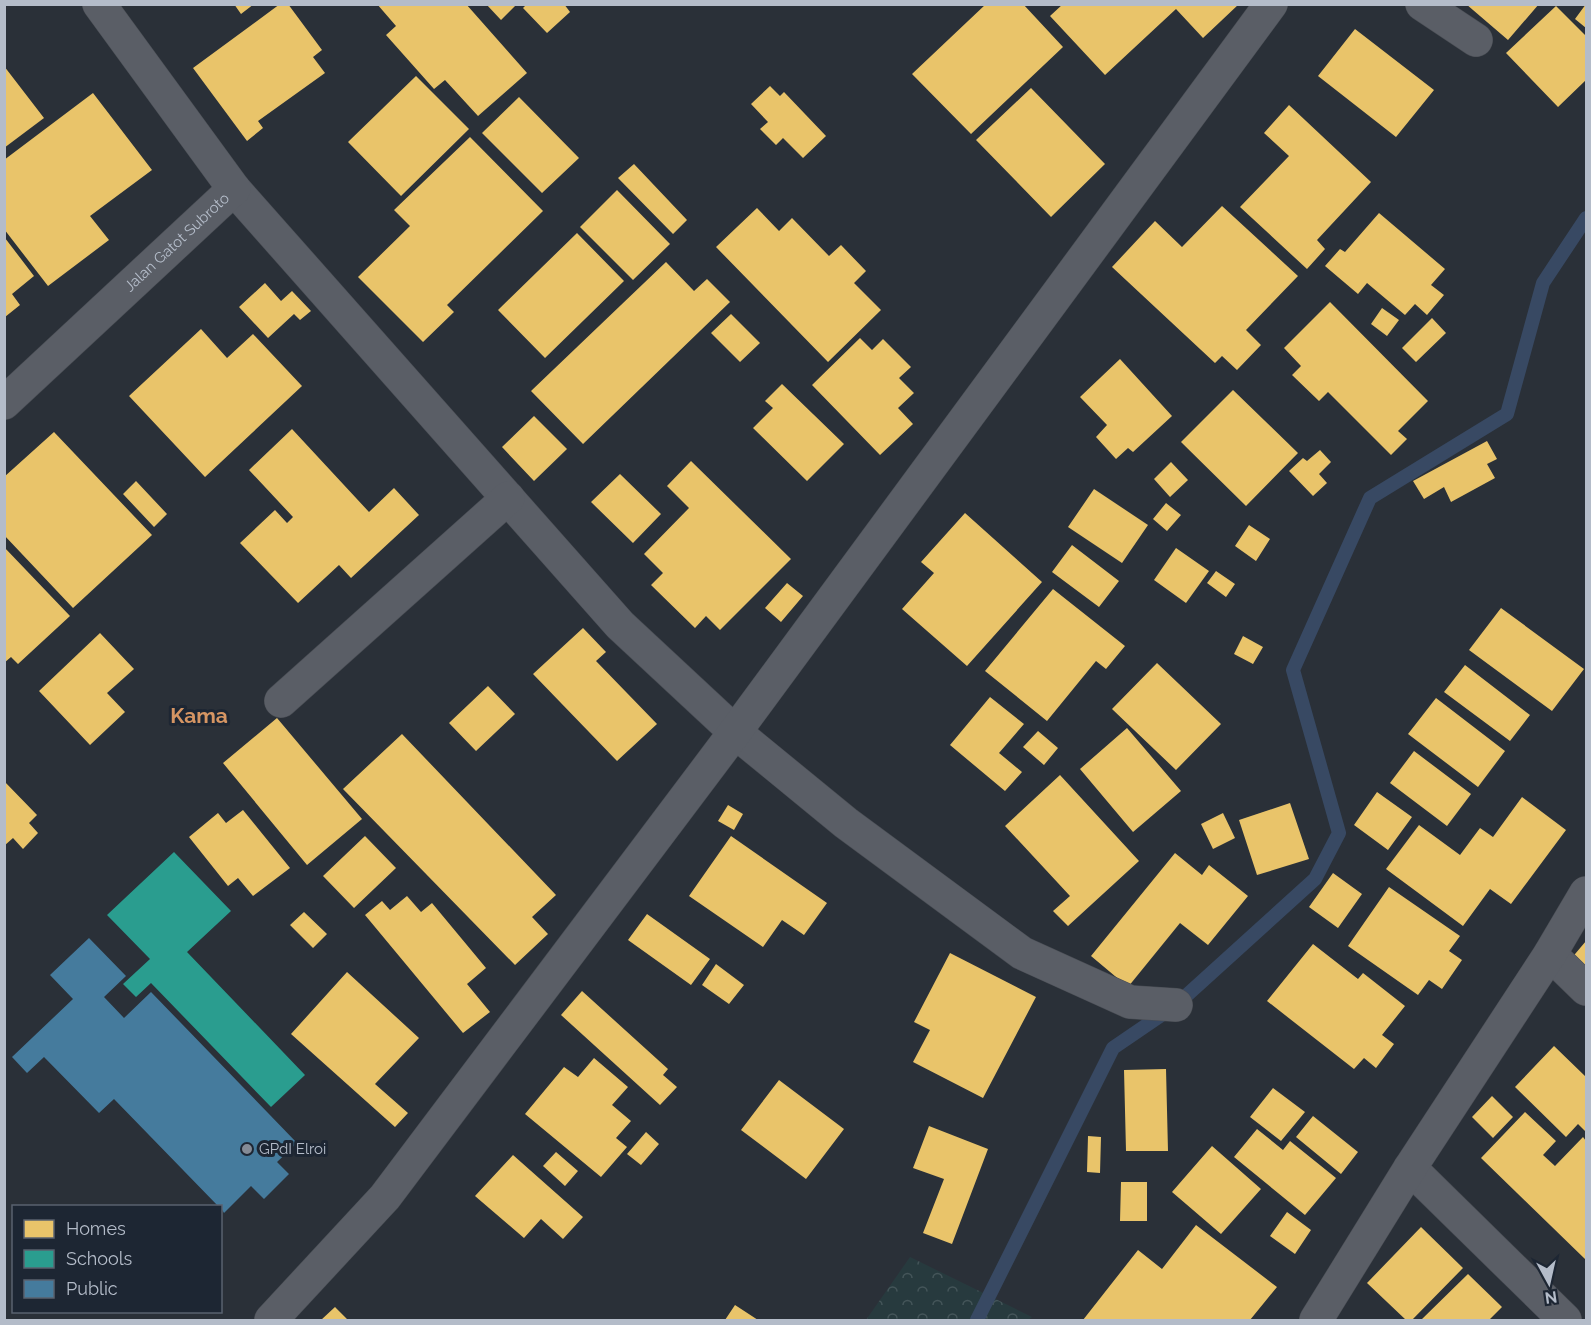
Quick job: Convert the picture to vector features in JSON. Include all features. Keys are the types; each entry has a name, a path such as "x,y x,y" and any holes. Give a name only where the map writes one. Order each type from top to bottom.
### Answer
{"street":[{"name":"Jalan Gatot Subroto","path":"4,403 234,189 99,4"},
{"path":"271,1320 385,1197 735,732 1271,4"},
{"path":"1422,4 1476,40"},
{"path":"234,189 620,625 735,732 846,823 1022,953 1130,1002 1176,1005"},
{"path":"281,701 508,498"},
{"path":"1316,1320 1410,1168 1550,954 1587,893"},
{"path":"1550,954 1587,989"},
{"path":"1410,1168 1565,1320"}],"green space":[{"path":"910,1257 1032,1317 1028,1320 866,1320"}],"building: Homes":[{"path":"234,4 254,4 241,14"},
{"path":"280,4 288,4 322,50 313,57 325,73 258,121 263,128 247,141 193,68"},
{"path":"377,4 466,4 527,73 478,116 445,80 434,89 386,35 396,26"},
{"path":"486,4 517,4 501,20"},
{"path":"527,4 564,4 570,12 547,33 523,8"},
{"path":"986,4 1023,4 1063,47 971,134 912,74"},
{"path":"1063,4 1239,4 1203,38 1176,9 1105,75 1050,16"},
{"path":"1466,4 1539,4 1508,40"},
{"path":"1586,4 1586,28 1575,19"},
{"path":"1556,6 1586,36 1586,80 1558,107 1506,53"},
{"path":"1355,29 1434,90 1396,137 1318,76"},
{"path":"4,66 44,118 4,148"},
{"path":"416,76 469,129 401,196 348,142"},
{"path":"770,86 780,96 784,92 826,136 803,158 783,138 776,145 760,129 768,122 751,104"},
{"path":"1031,88 1105,164 1051,217 976,140"},
{"path":"93,93 152,170 90,216 109,240 48,286 4,229 4,160"},
{"path":"519,97 579,158 542,193 482,133"},
{"path":"1289,105 1371,182 1317,240 1325,249 1307,269 1240,207 1289,156 1264,133"},
{"path":"470,137 543,211 447,305 454,312 423,342 358,277 410,226 394,210"},
{"path":"634,164 687,220 673,234 618,178"},
{"path":"617,190 670,244 633,280 580,227"},
{"path":"1222,206 1298,276 1246,330 1261,345 1237,370 1222,356 1215,363 1112,267 1155,221 1182,247"},
{"path":"757,208 779,231 792,218 829,256 841,245 866,271 854,283 881,310 828,362 716,247"},
{"path":"1379,213 1445,269 1431,285 1444,295 1427,315 1415,304 1405,315 1367,283 1358,294 1325,266 1340,249 1345,252"},
{"path":"577,233 624,281 545,358 498,310"},
{"path":"5,238 34,276 12,294 20,305 5,317"},
{"path":"666,262 694,291 707,279 730,302 583,444 531,391"},
{"path":"265,283 281,301 292,291 311,311 300,320 294,314 268,338 239,307"},
{"path":"1330,302 1428,401 1398,431 1407,439 1391,455 1328,392 1319,401 1292,375 1301,366 1284,348"},
{"path":"1382,308 1399,320 1387,336 1371,324"},
{"path":"731,314 760,343 740,362 711,333"},
{"path":"1432,318 1446,333 1416,362 1402,348"},
{"path":"201,329 227,358 253,334 302,386 205,477 129,396"},
{"path":"860,338 872,350 883,339 911,367 899,378 914,393 898,408 913,424 880,455 812,385"},
{"path":"1120,359 1172,416 1133,452 1128,448 1116,459 1096,437 1107,425 1080,397"},
{"path":"782,384 844,444 807,481 753,428 773,408 765,401"},
{"path":"1233,390 1298,453 1246,506 1181,442"},
{"path":"534,416 567,449 534,481 502,447"},
{"path":"292,429 369,512 394,488 419,515 351,578 339,565 298,603 240,543 275,510 287,523 293,517 249,470"},
{"path":"54,432 152,535 73,608 4,535 4,477"},
{"path":"1487,441 1497,459 1487,464 1495,478 1451,502 1444,487 1424,499 1413,481"},
{"path":"1320,450 1331,462 1319,474 1327,483 1313,496 1289,471 1303,458 1307,461"},
{"path":"691,461 791,559 720,630 706,616 695,628 651,585 663,573 644,554 689,508 667,486"},
{"path":"1171,462 1188,480 1170,497 1154,479"},
{"path":"620,474 661,514 633,543 591,502"},
{"path":"136,481 167,514 154,527 123,494"},
{"path":"1094,489 1148,525 1122,563 1068,527"},
{"path":"1166,503 1181,515 1167,531 1153,519"},
{"path":"965,513 1042,582 967,666 902,609 934,573 921,562"},
{"path":"1249,525 1270,539 1256,561 1235,546"},
{"path":"1072,545 1119,581 1099,607 1052,572"},
{"path":"4,547 70,616 18,664 11,657 4,663"},
{"path":"1176,548 1209,571 1186,603 1154,580"},
{"path":"1216,571 1235,584 1226,597 1207,583"},
{"path":"787,583 803,596 781,622 765,608"},
{"path":"1053,589 1125,646 1106,669 1096,661 1047,721 985,671"},
{"path":"1501,608 1584,669 1552,711 1469,650"},
{"path":"583,628 606,652 596,661 657,724 617,761 533,674"},
{"path":"100,633 134,669 107,693 125,712 90,745 39,691"},
{"path":"1243,636 1263,647 1253,664 1234,654"},
{"path":"1157,663 1221,724 1176,770 1112,709"},
{"path":"1465,665 1530,715 1510,741 1444,692"},
{"path":"488,686 515,714 476,751 449,723"},
{"path":"990,697 1024,724 999,753 1022,772 1005,791 950,745"},
{"path":"1436,698 1505,751 1478,787 1408,734"},
{"path":"277,718 362,819 307,865 223,763"},
{"path":"1127,728 1181,791 1133,832 1080,769"},
{"path":"1038,731 1058,748 1044,765 1023,747"},
{"path":"402,734 556,895 532,917 548,934 515,965 343,789"},
{"path":"1414,751 1471,794 1447,826 1390,783"},
{"path":"1060,775 1139,861 1068,926 1053,911 1070,896 1005,826"},
{"path":"4,781 37,815 29,823 38,833 23,849 13,838 4,846"},
{"path":"1377,792 1412,817 1388,850 1354,825"},
{"path":"1522,797 1566,830 1511,904 1490,889 1463,926 1386,869 1419,825 1460,855 1480,828 1493,837"},
{"path":"1290,803 1309,859 1257,875 1239,820"},
{"path":"728,805 743,814 734,830 718,821"},
{"path":"243,810 290,868 253,896 238,878 228,886 189,837 218,813 226,823"},
{"path":"1223,813 1235,838 1213,849 1201,824"},
{"path":"365,836 396,868 354,908 323,876"},
{"path":"731,836 827,903 804,935 782,920 763,947 689,896"},
{"path":"1175,853 1202,875 1209,865 1248,896 1208,945 1180,923 1128,987 1091,956"},
{"path":"1333,873 1362,894 1338,928 1309,907"},
{"path":"1389,887 1460,936 1449,951 1462,960 1442,989 1429,980 1418,995 1348,946"},
{"path":"407,896 421,912 432,903 486,968 467,984 490,1012 463,1033 365,915 382,901 390,910"},
{"path":"304,912 327,934 313,948 290,925"},
{"path":"647,914 710,959 691,985 628,940"},
{"path":"1586,941 1586,975 1570,960"},
{"path":"1313,944 1358,979 1363,973 1405,1006 1382,1035 1394,1044 1376,1068 1364,1058 1354,1069 1267,1001"},
{"path":"950,953 1036,997 983,1098 913,1062 930,1030 914,1022"},
{"path":"716,964 744,985 729,1004 702,985"},
{"path":"347,972 419,1038 375,1084 408,1113 395,1127 291,1034"},
{"path":"582,991 668,1069 663,1075 677,1087 660,1105 561,1015"},
{"path":"1554,1046 1585,1076 1586,1074 1586,1132 1578,1124 1566,1137 1515,1087"},
{"path":"594,1058 628,1087 612,1105 631,1121 616,1138 627,1147 601,1177 525,1114 564,1067 578,1077"},
{"path":"1166,1069 1168,1151 1126,1151 1124,1070"},
{"path":"779,1080 844,1129 806,1179 741,1130"},
{"path":"1273,1088 1305,1112 1281,1141 1250,1117"},
{"path":"1492,1096 1513,1117 1493,1138 1472,1117"},
{"path":"1525,1112 1556,1141 1543,1155 1555,1166 1583,1137 1586,1141 1586,1260 1481,1158"},
{"path":"1313,1116 1358,1152 1341,1174 1296,1137"},
{"path":"929,1126 988,1149 952,1244 923,1233 944,1179 913,1168"},
{"path":"1257,1129 1283,1150 1290,1141 1336,1178 1305,1215 1234,1157"},
{"path":"646,1132 659,1144 641,1165 627,1154"},
{"path":"1088,1136 1101,1137 1100,1173 1087,1172"},
{"path":"1212,1146 1261,1189 1221,1234 1172,1192"},
{"path":"556,1152 578,1171 565,1186 543,1166"},
{"path":"513,1155 583,1217 563,1239 541,1219 524,1238 475,1196"},
{"path":"1121,1182 1147,1182 1147,1221 1120,1221"},
{"path":"1287,1212 1311,1230 1295,1254 1270,1236"},
{"path":"1196,1225 1277,1287 1250,1320 1083,1320 1138,1250 1162,1269"},
{"path":"1421,1227 1463,1268 1412,1320 1406,1320 1367,1283"},
{"path":"1468,1274 1502,1307 1489,1320 1421,1320"},
{"path":"735,1305 758,1320 725,1320"},
{"path":"335,1307 348,1320 321,1320"}],"building: Schools":[{"path":"174,852 231,911 187,952 305,1075 271,1107 151,983 136,997 123,984 150,959 107,915"}],"building: Public":[{"path":"89,938 126,976 104,997 124,1018 151,992 297,1143 277,1162 289,1174 264,1199 251,1186 224,1213 222,1205 217,1205 114,1099 99,1113 44,1057 27,1073 12,1057 73,999 50,975"}],"waterway":[{"path":"977,1320 1113,1048 1176,1005 1315,879 1339,833 1293,670 1370,498 1507,414 1543,283 1586,218"}],"place":[{"name":"GPdI Elroi","path":"247,1149"}],"district":[{"name":"Kama","path":"199,716"}]}
